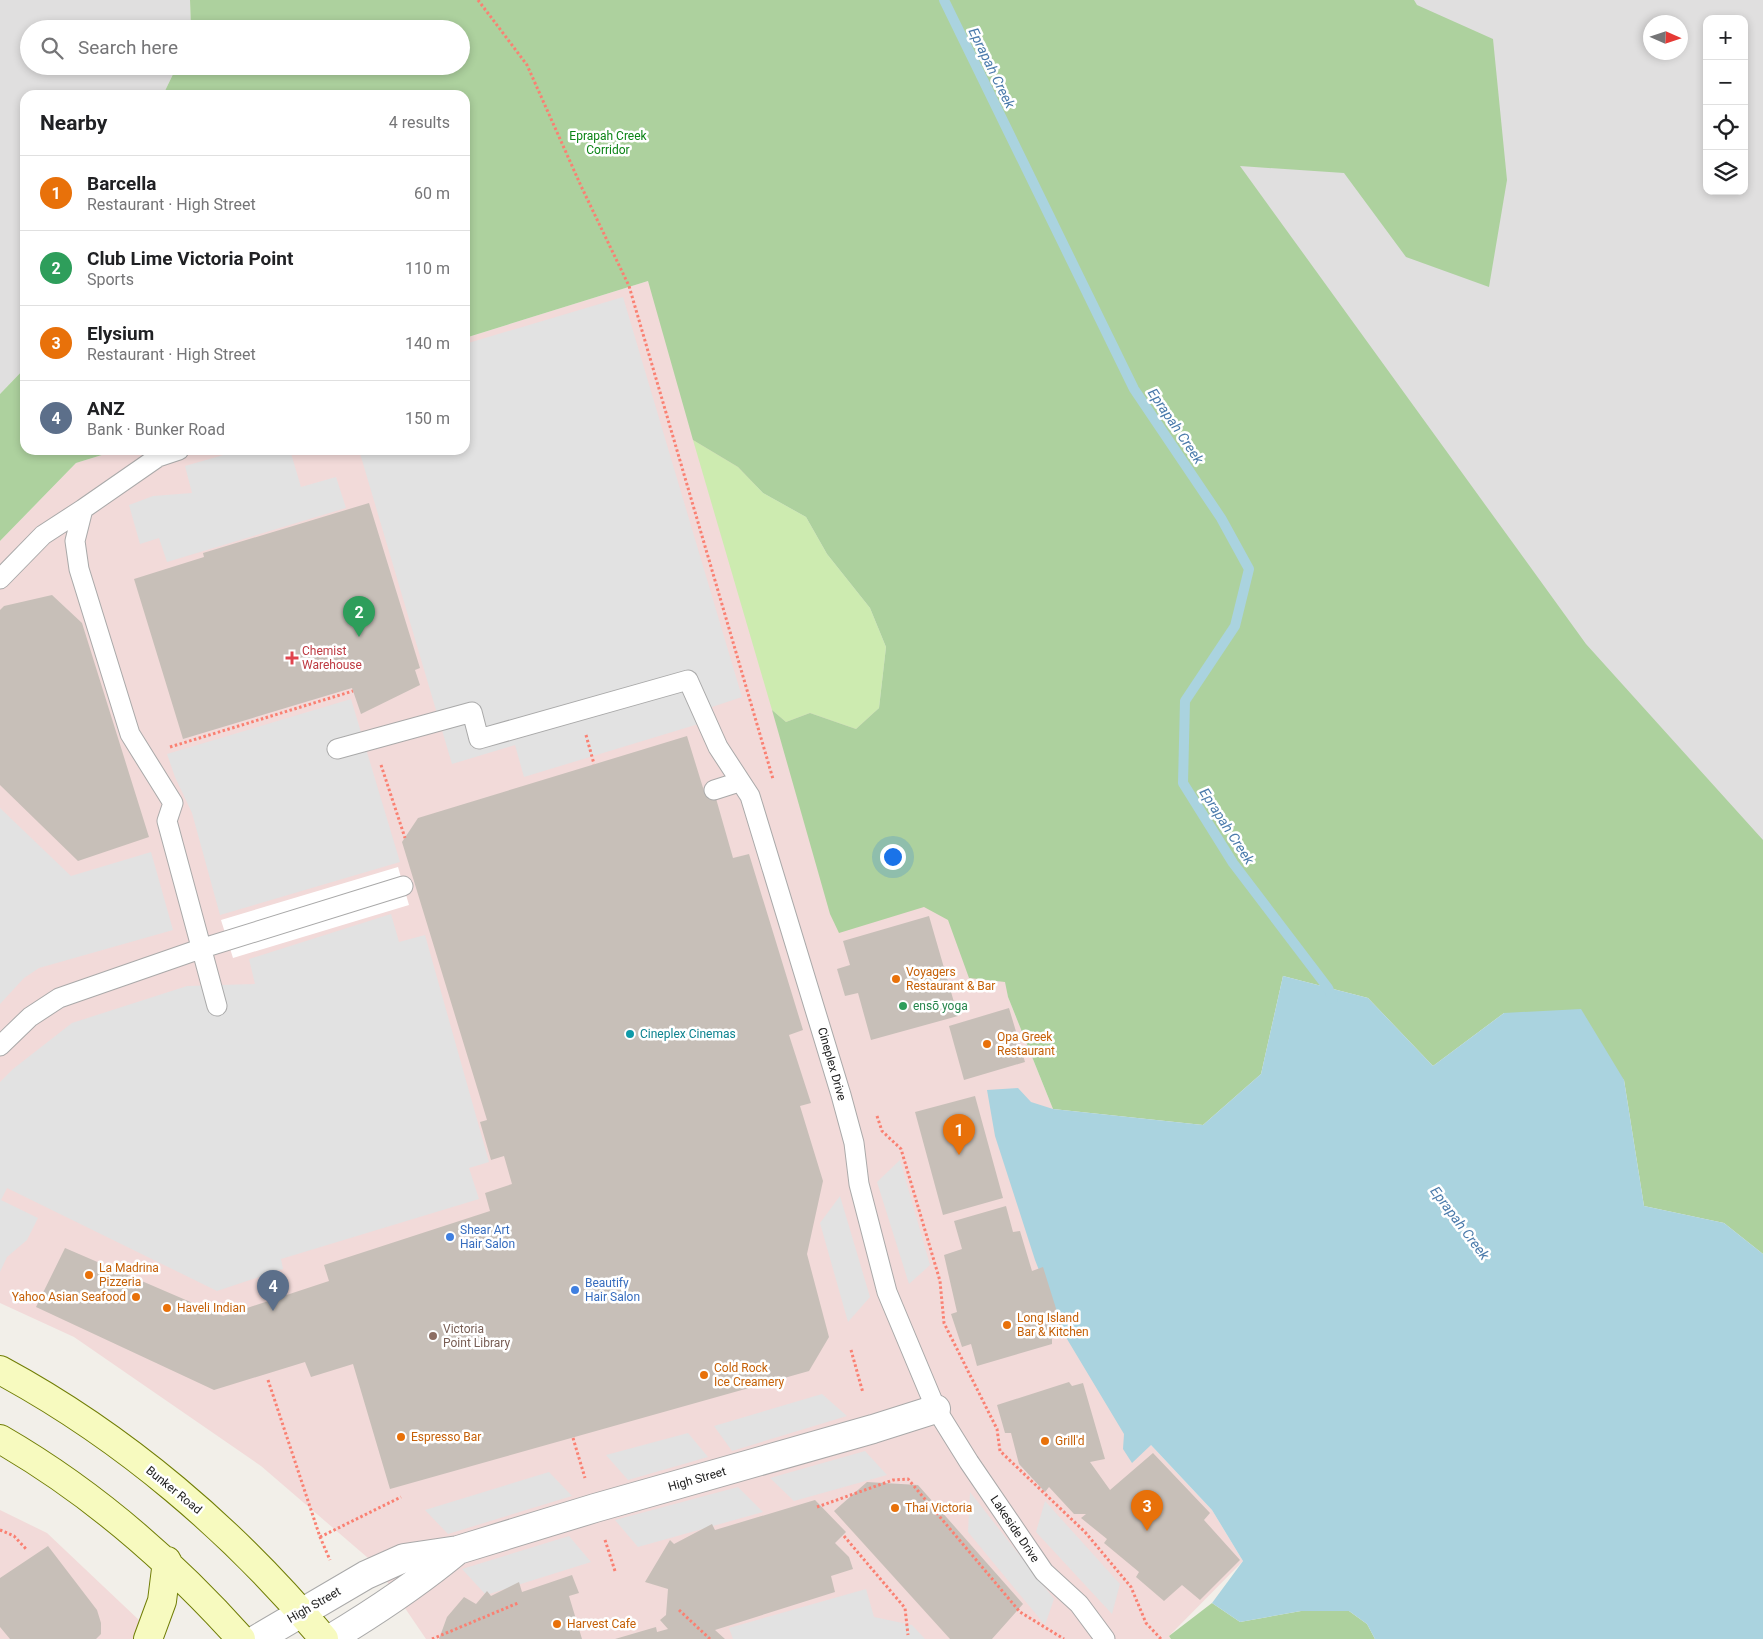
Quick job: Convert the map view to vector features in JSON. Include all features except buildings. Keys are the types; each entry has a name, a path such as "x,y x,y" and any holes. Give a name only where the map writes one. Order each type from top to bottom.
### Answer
{"main road":[{"name":"Bunker Road","path":"0,1370 87,1423 179,1492 224,1533 301,1612 324,1639"},
{"path":"0,1439 78,1490 122,1523 167,1561 242,1639"},
{"path":"148,1639 162,1601 167,1561"}],"street":[{"name":"High Street","path":"257,1639 366,1575 404,1558 458,1550 595,1508 873,1430 936,1409"},
{"name":"High Street","path":"330,1639 404,1593 458,1550"}],"lane":[{"path":"0,579 43,535 162,455"},
{"path":"83,509 75,541 78,569 130,734 173,803 167,821 216,1006"},
{"name":"Cineplex Drive","path":"338,749 472,712 479,739 688,680 708,727 739,782 750,796 854,1143 859,1184 887,1292 936,1409"},
{"path":"714,790 739,782"},
{"path":"0,1046 30,1017 59,998 200,948 403,886"},
{"name":"Lakeside Drive","path":"936,1409 969,1462 1044,1572 1079,1604 1105,1639"}],"path":[{"path":"478,0 527,65 581,186 629,286 774,780"},
{"path":"156,778 164,768 159,756 166,749 353,691"},
{"path":"587,738 594,764"},
{"path":"378,755 405,838"},
{"path":"876,1112 882,1131 901,1149 940,1281 944,1323 997,1429 1000,1451 1085,1532 1131,1587 1146,1623 1161,1639"},
{"path":"851,1350 863,1393"},
{"path":"268,1380 320,1537 332,1566"},
{"path":"572,1438 588,1485"},
{"path":"817,1507 893,1480 908,1480 1020,1612 1064,1639"},
{"path":"320,1537 401,1497"},
{"path":"0,1530 14,1536 26,1550"},
{"path":"844,1536 905,1608 908,1635"},
{"path":"605,1540 615,1571"},
{"path":"432,1639 518,1603"},
{"path":"679,1610 710,1639"}],"shaded area":[{"path":"0,0 190,0 191,20 20,20 20,75 173,75 165,90 20,90 20,373 0,394"},
{"path":"1042,0 1763,0 1763,950"},
{"path":"648,281 1002,952 1008,997 1053,1109 1151,1445 1212,1510 1243,1561 1169,1636 1171,1639 426,1639 375,1564 261,1466 74,1337 0,1303 0,541 76,463 102,455 470,455 470,336"},
{"path":"623,297 742,697 712,707 715,719 524,777 515,745 452,764 360,455 470,455 470,343"},
{"path":"224,455 291,455 301,487 336,477 346,508 167,562 159,538 140,544 129,505 153,496 192,493 185,466"},
{"path":"351,699 400,862 220,915 192,813 175,777 167,754"},
{"path":"0,808 71,876 151,852 173,930 39,968 24,978 0,1004"},
{"path":"391,914 399,942 425,935 489,1162 469,1168 479,1199 281,1259 283,1269 217,1291 7,1188 1,1200 38,1218 27,1240 7,1257 0,1272 0,1082 13,1069 72,1023 187,986 255,984 249,959"},
{"path":"900,1160 930,1265 909,1284 877,1182"},
{"path":"840,1196 870,1297 848,1322 820,1223"},
{"path":"822,1394 847,1416 732,1451 714,1426"},
{"path":"688,1433 708,1457 628,1480 606,1455"},
{"path":"865,1451 887,1475 794,1501 770,1478"},
{"path":"549,1472 572,1496 448,1534 425,1510"},
{"path":"738,1487 763,1512 638,1547 615,1520"},
{"path":"970,1492 1054,1599 1045,1625 968,1532"},
{"path":"1045,1501 1120,1584 1112,1614 1036,1532"},
{"path":"0,1510 47,1533 159,1639 0,1639"},
{"path":"569,1536 591,1562 486,1595 462,1569"},
{"path":"866,1589 874,1617 912,1625 925,1639 733,1639 729,1628"}],"green space":[{"name":"Eprapah Creek Corridor","path":"190,0 1414,0 1417,5 1493,39 1507,180 1489,287 1406,257 1344,173 1240,166 1586,644 1763,840 1763,1254 1724,1223 1644,1206 1624,1080 1504,1013 1433,1066 1368,998 1283,976 1261,1074 1203,1125 1053,1109 1008,997 1005,982 969,978 948,920 924,907 839,933 830,914 772,710 786,722 810,713 856,729 879,708 886,647 870,608 827,554 806,517 763,493 738,467 693,440 648,281 470,336 470,90 165,90 173,75 470,75 470,20 191,20"},
{"path":"20,373 20,455 102,455 76,463 0,541 0,394"},
{"path":"693,440 738,467 763,493 806,517 827,554 870,608 886,647 879,708 856,729 810,713 786,722 772,710"},
{"path":"1212,1603 1240,1622 1301,1611 1349,1611 1367,1624 1375,1639 1171,1639 1169,1636"}],"water":[{"path":"1283,976 1368,998 1433,1066 1504,1013 1581,1009 1624,1080 1644,1206 1724,1223 1763,1254 1763,1639 1375,1639 1367,1624 1349,1611 1301,1611 1240,1622 1212,1603 1243,1561 1212,1510 1151,1445 1132,1463 1123,1449 1124,1434 1064,1334 1035,1260 995,1136 987,1090 1018,1088 1031,1102 1053,1109 1203,1125 1261,1074"}],"pier":[{"path":"398,867 409,905 233,958 221,920"}],"waterway":[{"name":"Eprapah Creek","path":"944,0 1134,389 1221,518 1249,569 1235,626 1185,701 1183,783 1233,863 1328,988 1333,999"}],"place":[{"name":"Club Lime Victoria Point","path":"359,637"},
{"name":"Chemist Warehouse","path":"292,658"},
{"name":"Voyagers Restaurant & Bar","path":"896,979"},
{"name":"ensō yoga","path":"903,1006"},
{"name":"Cineplex Cinemas","path":"630,1034"},
{"name":"Opa Greek Restaurant","path":"987,1044"},
{"name":"Barcella","path":"959,1155"},
{"name":"Shear Art Hair Salon","path":"450,1237"},
{"name":"La Madrina Pizzeria","path":"89,1275"},
{"name":"Beautify Hair Salon","path":"575,1290"},
{"name":"Yahoo Asian Seafood","path":"136,1297"},
{"name":"Haveli Indian","path":"167,1308"},
{"name":"ANZ","path":"273,1311"},
{"name":"Long Island Bar & Kitchen","path":"1007,1325"},
{"name":"Victoria Point Library","path":"433,1336"},
{"name":"Cold Rock Ice Creamery","path":"704,1375"},
{"name":"Espresso Bar","path":"401,1437"},
{"name":"Grill'd","path":"1045,1441"},
{"name":"Thai Victoria","path":"895,1508"},
{"name":"Elysium","path":"1147,1531"},
{"name":"Harvest Cafe","path":"557,1624"}]}
